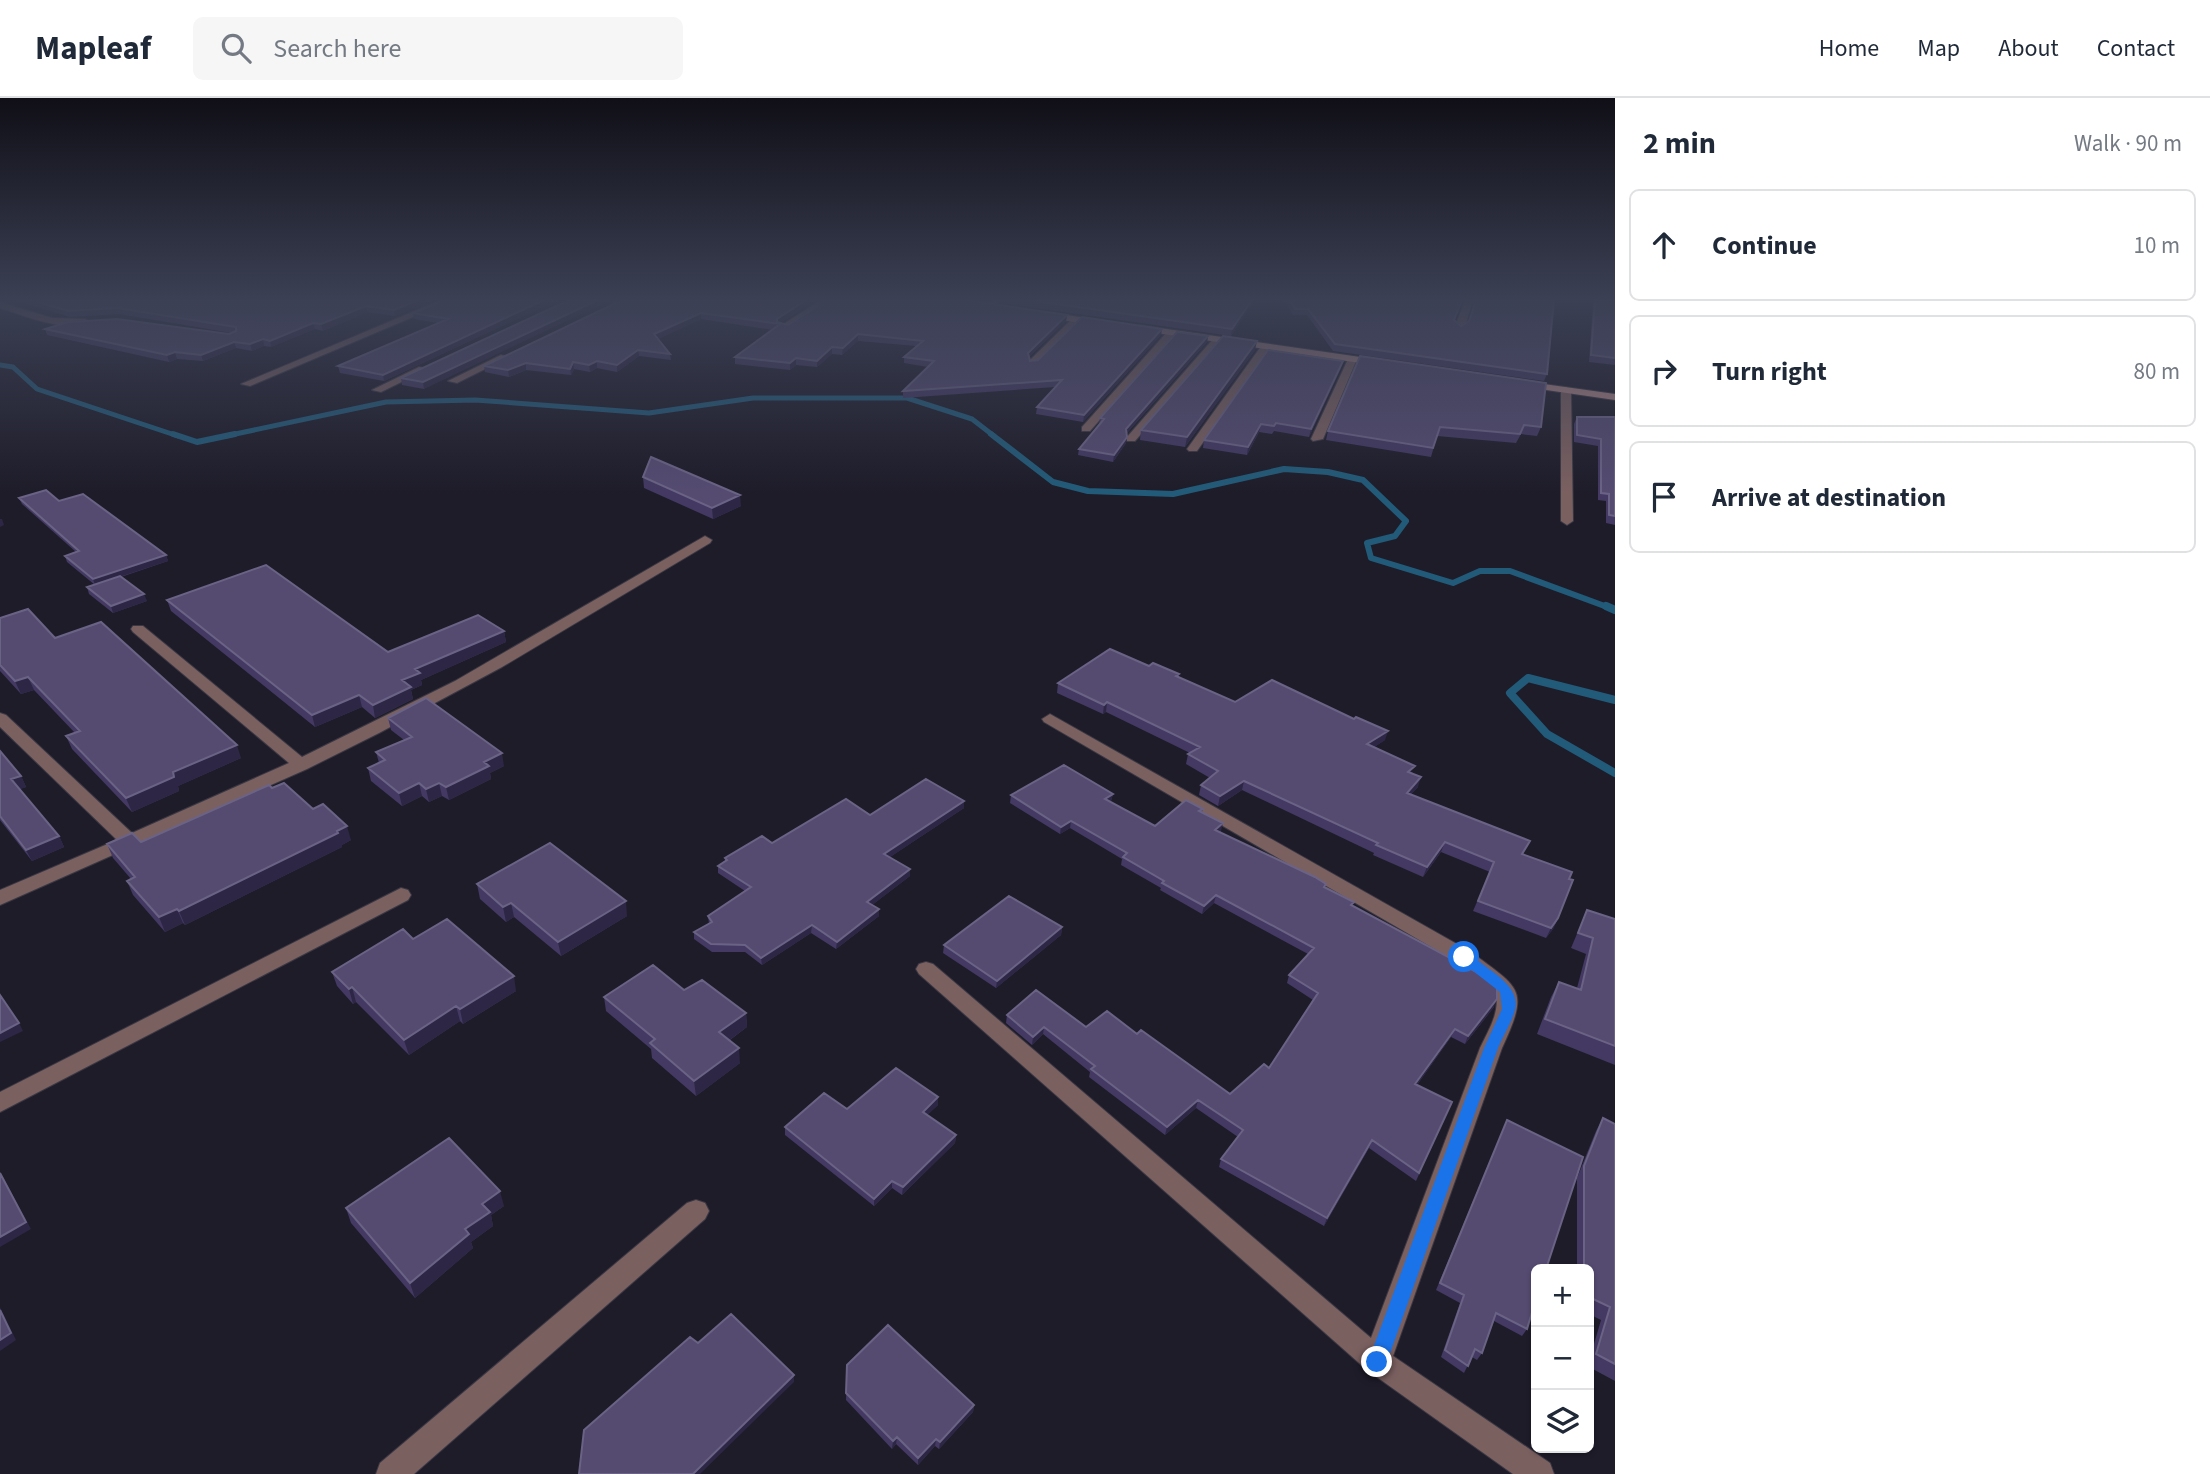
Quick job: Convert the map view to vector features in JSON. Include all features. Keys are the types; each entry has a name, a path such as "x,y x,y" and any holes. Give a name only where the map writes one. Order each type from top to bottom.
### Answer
{"street":[{"path":"246,384 294,364"},
{"path":"377,390 433,364"},
{"path":"453,381 489,364"},
{"path":"1086,429 1143,364"},
{"path":"1131,439 1196,364"},
{"path":"1194,449 1253,364"},
{"path":"1317,439 1350,364"},
{"path":"1387,364 1392,365"},
{"path":"1512,382 1615,397"},
{"path":"1566,390 1567,521"},
{"path":"0,898 301,765 494,666 705,540"},
{"path":"138,629 301,765"},
{"path":"0,718 129,841"},
{"path":"1050,719 1464,957 1505,989 1509,996 1509,1009 1491,1048 1377,1362"},
{"path":"0,1103 401,895"},
{"path":"926,970 1377,1362 1539,1474"},
{"path":"391,1474 696,1211"}],"building":[{"path":"342,364 406,364 383,375 338,366"},
{"path":"431,364 461,364 423,382 401,378"},
{"path":"488,364 523,364 508,370 484,366"},
{"path":"535,364 572,364 570,369"},
{"path":"931,364 1130,364 1084,415 1037,407 1062,380 903,391"},
{"path":"1148,364 1183,364 1126,429 1127,437 1114,455 1079,449 1104,419 1100,418"},
{"path":"1198,364 1240,364 1187,437 1141,430"},
{"path":"1258,364 1341,364 1311,429 1276,423 1274,426 1261,424 1248,447 1204,440"},
{"path":"1356,364 1417,364 1546,383 1541,427 1524,425 1520,434 1440,427 1433,448 1328,431"},
{"path":"1478,364 1548,364 1547,374"},
{"path":"1577,417 1615,417 1615,516 1609,515 1609,494 1601,493 1601,439 1577,435"},
{"path":"651,457 740,495 712,508 643,477"},
{"path":"46,490 59,501 83,494 166,555 93,579 65,556 79,551 19,498"},
{"path":"266,565 388,652 478,615 504,631 415,669 420,673 402,680 411,687 373,705 359,695 312,715 167,600"},
{"path":"120,576 144,594 111,606 87,587"},
{"path":"28,609 55,638 101,622 237,745 173,772 174,777 126,798 66,736 80,731 28,677 15,681 0,665 0,618"},
{"path":"1110,649 1149,666 1153,663 1179,674 1176,676 1235,702 1272,680 1354,719 1356,717 1388,731 1367,744 1415,766 1408,772 1421,777 1407,793 1530,841 1522,854 1572,872 1569,879 1573,880 1558,918 1551,928 1478,901 1494,862 1445,842 1427,867 1244,781 1220,796 1201,785 1218,771 1188,754 1200,747 1107,702 1104,705 1058,683"},
{"path":"426,698 502,753 484,762 489,766 446,787 439,783 426,789 419,783 399,793 368,768 385,760 376,752 412,737 388,718"},
{"path":"0,751 21,776 11,779 59,836 26,850 0,816"},
{"path":"1064,765 1113,794 1105,799 1155,826 1186,800 1203,809 1199,811 1223,823 1215,830 1315,877 1326,884 1324,887 1354,902 1351,905 1484,976 1497,987 1497,999 1468,1036 1455,1029 1415,1084 1452,1102 1419,1173 1372,1140 1327,1218 1221,1159 1243,1130 1198,1100 1167,1127 1091,1069 1095,1066 1044,1027 1033,1037 1007,1015 1036,990 1086,1027 1107,1011 1137,1034 1141,1030 1230,1094 1264,1064 1269,1068 1318,993 1289,975 1314,948 1216,895 1204,906 1123,857 1127,853 1071,821 1061,827 1011,795"},
{"path":"926,779 964,801 884,854 910,869 867,902 879,909 837,942 812,925 761,958 745,945 711,944 694,932 712,922 708,916 751,887 718,866 727,860 725,858 762,836 772,843 846,799 870,815"},
{"path":"284,783 313,809 323,804 347,826 337,831 338,833 179,911 177,909 159,917 127,881 135,877 107,844 132,833 141,842 269,785 272,788"},
{"path":"550,843 626,901 558,942 511,903 503,907 477,884"},
{"path":"1009,896 1062,927 997,981 944,945"},
{"path":"1587,910 1615,919 1615,1046 1545,1019 1559,982 1581,990 1593,938 1578,933"},
{"path":"447,919 514,976 460,1009 456,1006 404,1040 352,987 349,989 332,972 403,929 413,939"},
{"path":"653,965 684,990 702,980 746,1013 719,1032 739,1048 694,1081 650,1043 655,1039 604,997"},
{"path":"0,995 19,1023 0,1033"},
{"path":"896,1068 938,1097 923,1112 956,1135 903,1187 892,1181 874,1199 785,1127 824,1093 847,1109"},
{"path":"1603,1118 1615,1124 1615,1364 1596,1354 1610,1307 1594,1299 1594,1264 1584,1264 1584,1166"},
{"path":"1507,1120 1583,1157 1548,1264 1531,1264 1531,1316 1527,1329 1496,1313 1482,1353 1475,1349 1468,1366 1445,1350 1464,1295 1440,1283"},
{"path":"449,1138 500,1191 482,1204 490,1212 465,1229 469,1234 410,1283 346,1208"},
{"path":"0,1173 26,1222 0,1237"},
{"path":"0,1310 11,1333 0,1340"},
{"path":"731,1314 794,1375 693,1474 579,1474 584,1430 690,1337 698,1343"},
{"path":"888,1325 974,1405 940,1442 936,1439 918,1458 897,1437 893,1441 846,1393 847,1365"}],"waterway":[{"path":"0,365 13,367 37,389 178,436"},
{"path":"226,436 386,402 475,400 649,413 753,398 907,398 972,419 994,436"},
{"path":"173,434 197,442 235,434"},
{"path":"991,434 1053,482 1088,491 1173,494 1284,469 1328,472 1363,480 1406,521 1395,536 1367,543 1371,558 1453,583 1480,571 1510,571 1610,608"},
{"path":"1606,606 1615,610"},
{"path":"1615,700 1528,678 1510,693 1547,734 1615,773"}],"route":[{"path":"1377,1362 1491,1048 1509,1009 1509,996 1505,989 1464,957"}]}
